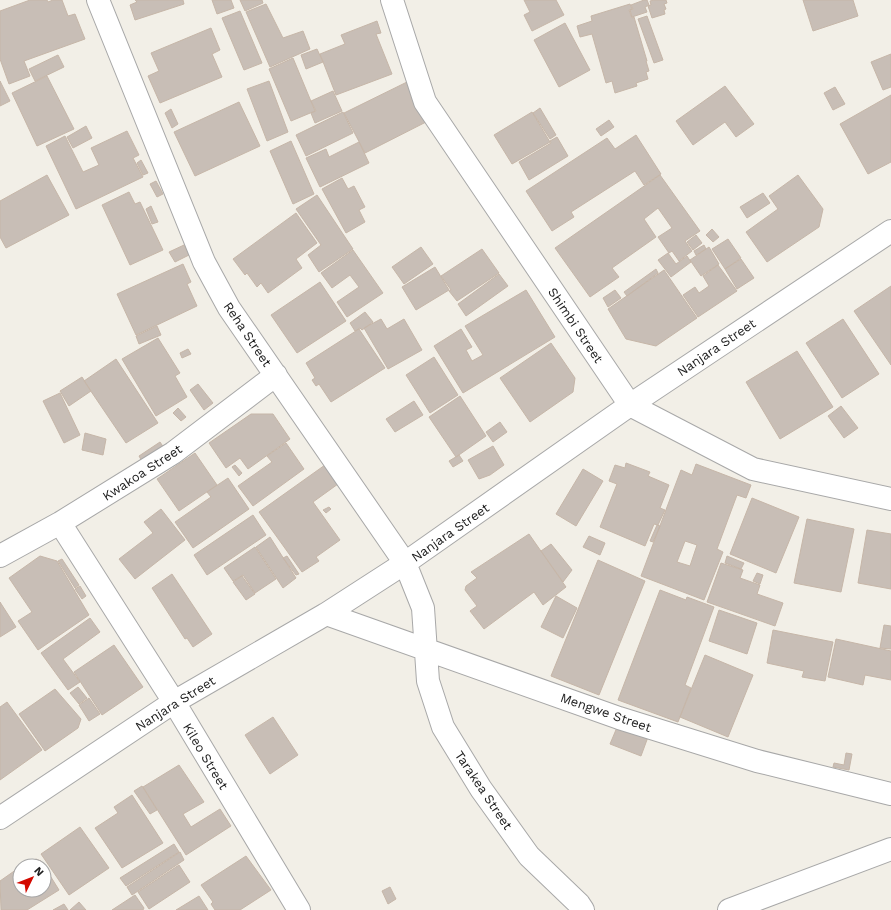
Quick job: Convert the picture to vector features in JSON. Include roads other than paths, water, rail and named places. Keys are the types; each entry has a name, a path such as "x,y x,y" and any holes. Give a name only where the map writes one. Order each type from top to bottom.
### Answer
{"street":[{"name":"Reha Street","path":"98,0 204,262 229,308 405,563 423,608 425,649"},
{"name":"Shimbi Street","path":"392,0 425,102 630,405 753,469 891,499"},
{"name":"Nanjara Street","path":"0,818 174,702 326,614 405,563 630,405 891,231"},
{"name":"Kwakoa Street","path":"0,556 60,523 173,453 276,375"},
{"name":"Kileo Street","path":"60,523 174,702 294,908"},
{"name":"Mengwe Street","path":"326,614 619,718 742,757 891,794"},
{"name":"Tarakea Street","path":"425,649 428,681 443,727 481,789 529,856 579,904 583,910"},
{"path":"729,910 891,849"}]}
